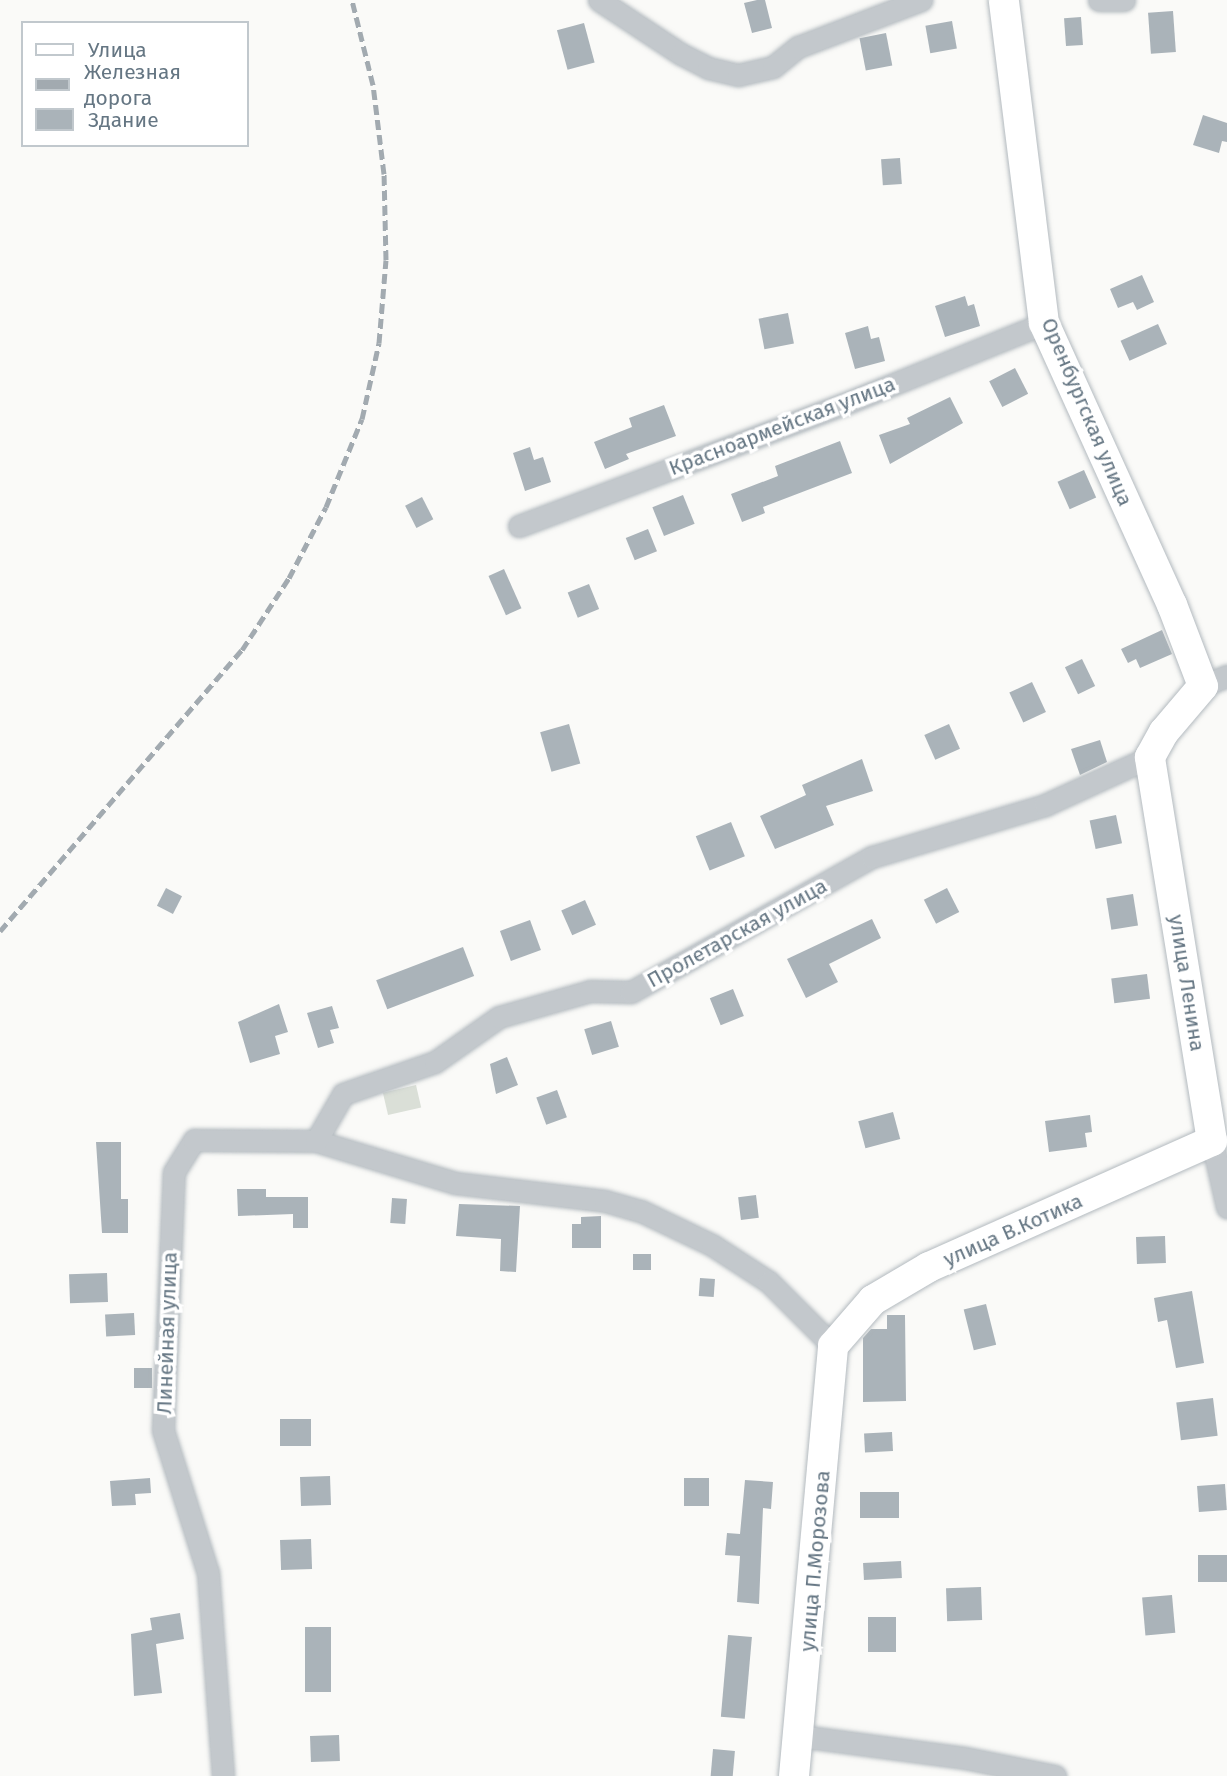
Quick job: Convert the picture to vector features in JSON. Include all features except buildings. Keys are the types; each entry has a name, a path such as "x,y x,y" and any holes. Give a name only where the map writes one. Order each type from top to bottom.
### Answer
{"street":[{"path":"599,0 681,54 738,75 773,67 798,47 921,0"},
{"name":"Оренбургская улица","path":"1004,0 1044,323 1172,605 1215,681"},
{"path":"1099,0 1124,0"},
{"name":"Красноармейская улица","path":"519,526 844,404 1044,323"},
{"path":"1150,757 1164,732 1215,681"},
{"name":"Пролетарская улица","path":"316,1141 343,1094 435,1062 499,1017 590,991 631,992 872,857 1045,805 1150,757"},
{"name":"улица Ленина","path":"1150,757 1212,1141 1227,1207"},
{"name":"Линейная улица","path":"223,1776 208,1573 163,1430 174,1172 194,1140 316,1141"},
{"path":"316,1141 455,1183 605,1201 641,1211 712,1245 769,1282 833,1346"},
{"name":"улица В.Котика","path":"833,1346 873,1300 929,1267 1212,1141"},
{"name":"улица П.Морозова","path":"794,1776 800,1735 833,1346"},
{"path":"800,1735 965,1758 1055,1776"}],"shaded area":[{"path":"416,1085 421,1107 388,1115 383,1093"}],"railway":[{"path":"0,931 242,650 289,578 326,507 362,419 379,343 386,260 384,174 373,85 352,0"}]}
